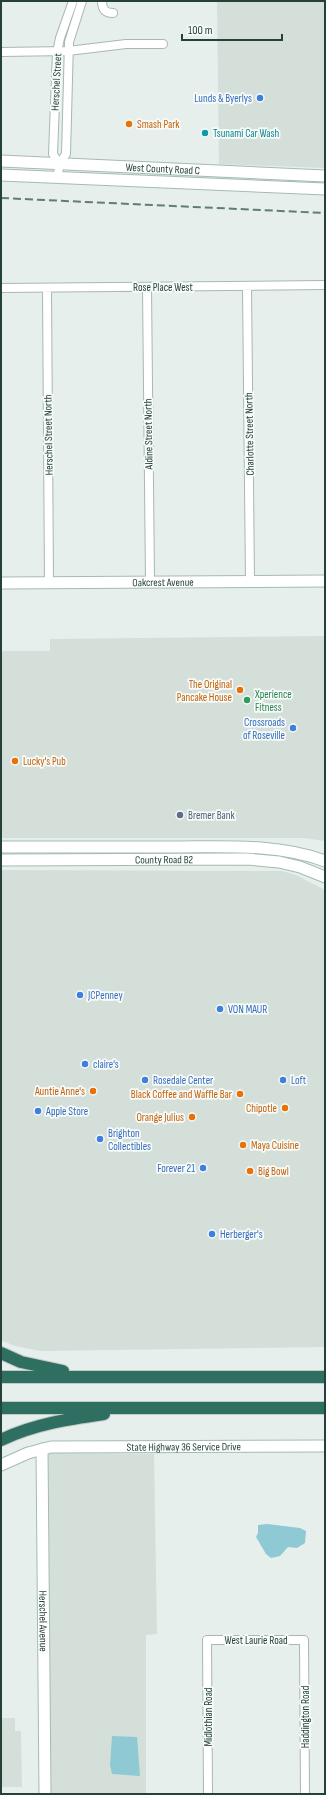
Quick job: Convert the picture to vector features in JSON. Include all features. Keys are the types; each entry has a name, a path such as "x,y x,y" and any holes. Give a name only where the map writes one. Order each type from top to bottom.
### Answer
{"highway":[{"path":"1,1353 21,1362 62,1372 132,1377"},
{"path":"255,1377 305,1373 325,1369"},
{"path":"1,1377 325,1376"},
{"path":"1,1408 325,1408"},
{"path":"1,1440 28,1428 70,1419 166,1408"},
{"path":"279,1408 325,1416"}],"street":[{"name":"Herschel Street","path":"59,164 53,154 56,52 73,1"},
{"name":"Herschel Street","path":"58,177 59,164 66,154 69,42 82,1"},
{"path":"102,1 103,9 114,13"},
{"path":"1,52 56,52 126,44 163,44"},
{"name":"West County Road C","path":"1,161 325,176"},
{"name":"West County Road C","path":"1,174 325,189"},
{"name":"Rose Place West","path":"1,288 325,285"},
{"name":"Charlotte Street North","path":"247,286 250,582"},
{"name":"Aldine Street North","path":"147,287 150,582"},
{"name":"Herschel Street North","path":"47,288 49,583"},
{"name":"Oakcrest Avenue","path":"1,583 325,581"},
{"path":"216,846 216,859"},
{"name":"County Road B2","path":"1,847 216,846 292,850 325,861"},
{"name":"County Road B2","path":"1,860 216,859 279,862 300,867 325,877"},
{"name":"State Highway 36 Service Drive","path":"1,1465 42,1449 58,1447 325,1446"},
{"name":"Herschel Avenue","path":"42,1449 45,1794"},
{"name":"West Laurie Road","path":"207,1640 304,1640"},
{"name":"Midlothian Road","path":"207,1640 208,1794"},
{"name":"Haddington Road","path":"304,1640 305,1794"}],"shaded area":[{"path":"217,1 325,1 325,168 219,164"},
{"name":"Crossroads of Roseville","path":"325,636 325,841 303,838 1,838 1,651 50,651 50,639"},
{"name":"Rosedale Center","path":"1,870 282,871 296,875 325,890 325,1347 40,1351 15,1346 1,1340"},
{"path":"52,1453 154,1454 157,1634 146,1635 146,1794 51,1794 47,1455"},
{"path":"1,1718 15,1718 15,1731 21,1731 22,1787 1,1787"}],"water":[{"path":"267,1524 300,1528 306,1531 305,1543 297,1548 288,1547 280,1556 271,1558 266,1554 256,1537 258,1533 258,1525"},
{"path":"112,1736 137,1737 140,1776 112,1774 110,1765"}],"railway":[{"path":"1,198 325,213"}],"place":[{"name":"Lunds & Byerlys","path":"260,98"},
{"name":"Smash Park","path":"129,124"},
{"name":"Tsunami Car Wash","path":"205,133"},
{"name":"The Original Pancake House","path":"240,690"},
{"name":"Xperience Fitness","path":"247,700"},
{"name":"Crossroads of Roseville","path":"293,728"},
{"name":"Lucky's Pub","path":"15,761"},
{"name":"Bremer Bank","path":"180,815"},
{"name":"JCPenney","path":"80,995"},
{"name":"VON MAUR","path":"220,1009"},
{"name":"claire's","path":"85,1064"},
{"name":"Rosedale Center","path":"145,1080"},
{"name":"Loft","path":"283,1080"},
{"name":"Auntie Anne's","path":"93,1091"},
{"name":"Black Coffee and Waffle Bar","path":"240,1094"},
{"name":"Chipotle","path":"285,1108"},
{"name":"Apple Store","path":"38,1111"},
{"name":"Orange Julius","path":"192,1117"},
{"name":"Brighton Collectibles","path":"100,1139"},
{"name":"Maya Cuisine","path":"243,1145"},
{"name":"Forever 21","path":"203,1168"},
{"name":"Big Bowl","path":"250,1171"},
{"name":"Herberger's","path":"212,1234"}]}
